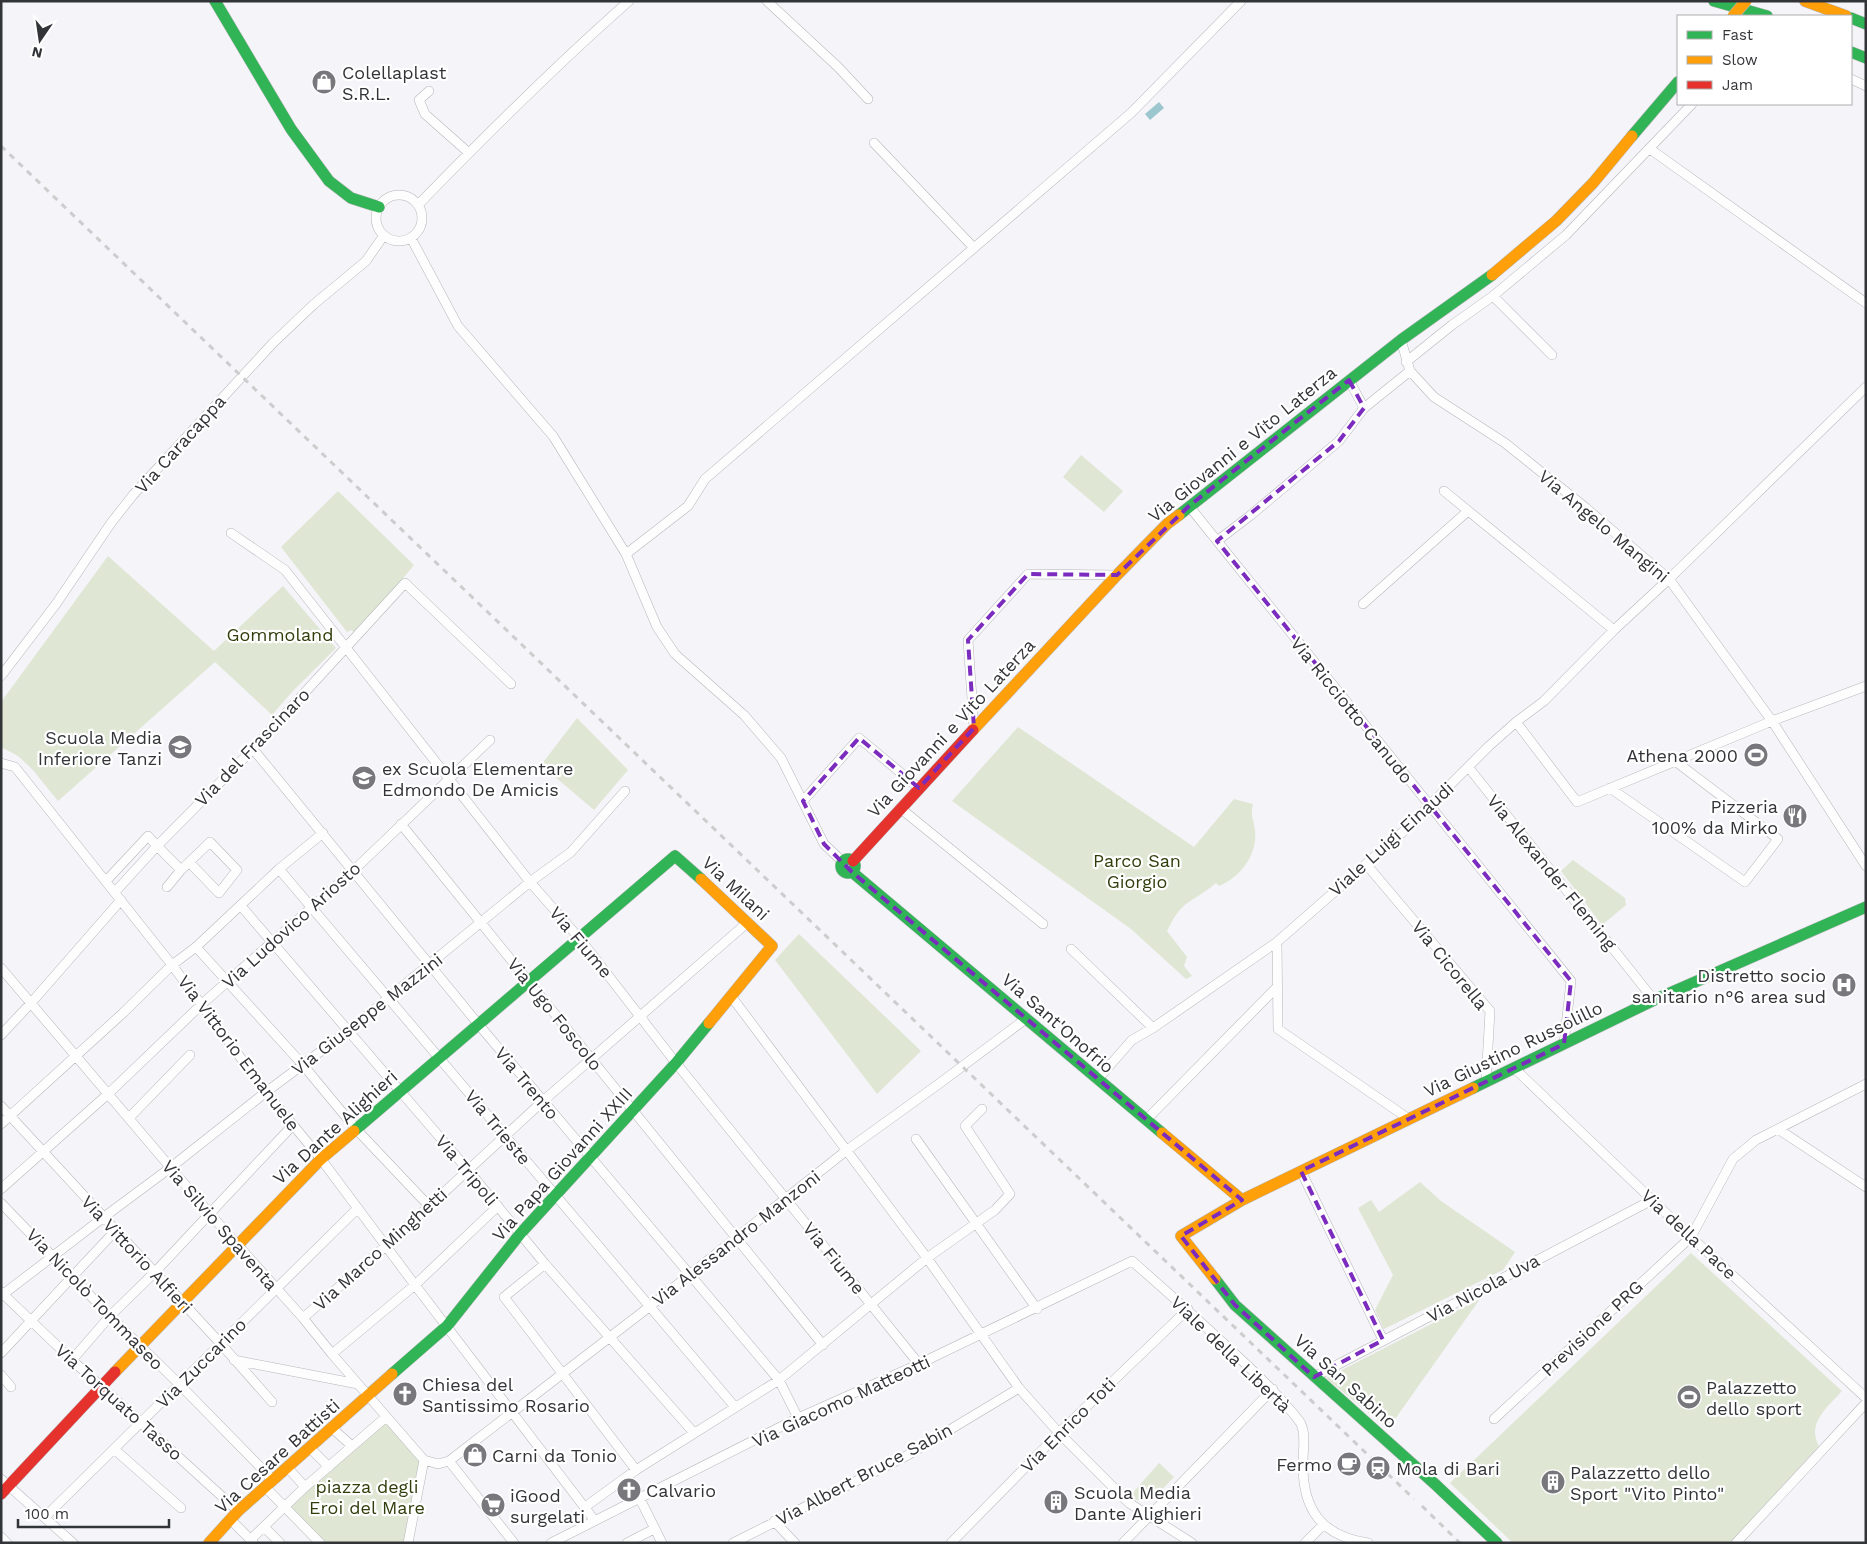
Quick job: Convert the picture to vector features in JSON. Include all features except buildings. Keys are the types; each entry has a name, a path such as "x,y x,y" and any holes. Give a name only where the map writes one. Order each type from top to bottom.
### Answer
{"main road":[{"path":"215,1 265,87 291,128 329,181 351,198 379,207"},
{"path":"1714,1 1763,15"},
{"path":"1735,15 1746,1"},
{"path":"1805,1 1843,15"},
{"path":"1852,18 1866,24"},
{"path":"1852,52 1866,58"},
{"name":"Via Giovanni e Vito Laterza","path":"849,865 1116,575 1167,524 1401,340 1480,285 1556,222 1593,183 1677,83"},
{"name":"Via Milani","path":"675,856 772,946"},
{"name":"Via Dante Alighieri","path":"4,1486 321,1159 675,856"},
{"name":"Via Sant'Onofrio","path":"849,865 1097,1080 1242,1200"},
{"name":"Via Giustino Russolillo","path":"1182,1236 1242,1200 1654,1000 1866,907"},
{"name":"Via Papa Giovanni XXIII","path":"369,1397 447,1326 520,1234 676,1063 772,946"},
{"name":"Via San Sabino","path":"1182,1236 1236,1305 1436,1485 1497,1543"},
{"name":"Via Cesare Battisti","path":"209,1543 234,1515 369,1397"}],"street":[{"path":"418,205 576,47 629,1"},
{"path":"767,1 838,67 868,99"},
{"path":"626,554 688,506 705,479 1130,113 1241,1"},
{"path":"1852,79 1866,86"},
{"path":"428,91 419,100 425,114 469,153"},
{"path":"1217,541 1251,515 1339,440 1364,408 1452,325 1493,296 1566,235 1691,105"},
{"path":"874,143 974,248"},
{"path":"1650,149 1866,303"},
{"path":"398,195 412,199 418,205 421,212 420,226 411,238 397,241 384,235 376,222 376,214 379,207 390,197 398,195"},
{"name":"Via Caracappa","path":"1,676 56,604 111,523 133,495 273,343 366,261 384,235"},
{"path":"411,238 458,326 553,436 626,554 648,610 657,627 676,654 744,715 781,758 824,844 849,865"},
{"path":"1493,296 1552,355"},
{"name":"Via Angelo Mangini","path":"1401,340 1408,366 1434,397 1505,443 1586,508 1669,579 1772,721 1866,866"},
{"path":"1349,380 1364,408"},
{"name":"Viale Luigi Einaudi","path":"1097,1080 1132,1040 1153,1028 1277,942 1366,864 1430,806 1489,746 1544,701 1614,630 1866,387"},
{"path":"1444,491 1614,630"},
{"name":"Via Ricciotto Canudo","path":"1189,506 1571,981 1564,1044"},
{"path":"1364,604 1468,511"},
{"name":"Via Fiume","path":"231,533 285,570 530,882 580,939 676,1063 919,1364"},
{"path":"974,728 968,640 1021,581 1028,574 1116,575"},
{"name":"Via del Frascinaro","path":"1,1035 31,1003 157,846 253,749 405,583 511,684"},
{"path":"1516,722 1577,802 1772,721 1866,686"},
{"path":"803,801 859,738 919,788"},
{"name":"Via Ludovico Ariosto","path":"1,1189 108,1094 202,1004 354,870 490,740"},
{"name":"Via Trento","path":"253,749 479,1025 779,1380 798,1418"},
{"path":"1610,788 1745,882 1778,839 1675,761"},
{"name":"Via Vittorio Emanuele","path":"1,763 15,767 118,896 202,1004 266,1092 321,1159 595,1521"},
{"name":"Via Alexander Fleming","path":"1469,768 1654,1000"},
{"name":"Via Giuseppe Mazzini","path":"2,1294 170,1168 266,1092 303,1066 389,999 530,882 571,852 625,792"},
{"path":"900,808 1043,924"},
{"name":"Via Ugo Foscolo","path":"401,824 823,1344"},
{"path":"1,1124 123,1013 172,965 196,947 280,869 323,833"},
{"path":"106,881 148,836 181,870"},
{"path":"167,888 181,870 189,862 210,842 237,870 219,893 189,862"},
{"name":"Via Cicorella","path":"1366,864 1490,1011 1486,1082"},
{"name":"Via Trieste","path":"280,869 735,1407"},
{"name":"Via Tripoli","path":"241,906 468,1170 545,1264 694,1433"},
{"name":"Via Marco Minghetti","path":"303,1318 386,1245 543,1101 748,922"},
{"path":"1277,942 1278,1029 1410,1119"},
{"path":"196,947 303,1066 356,1129 429,1206"},
{"path":"1070,949 1153,1028"},
{"name":"Via Silvio Spaventa","path":"1,968 170,1168 303,1318 424,1460"},
{"path":"1146,1120 1277,987"},
{"path":"731,996 927,1258 1019,1388 1059,1433 1129,1503 1192,1543"},
{"name":"Via Alessandro Manzoni","path":"449,1461 649,1307 846,1150 1027,1018"},
{"path":"129,1118 190,1055"},
{"name":"Via della Pace","path":"1514,1068 1691,1237 1866,1398"},
{"name":"Previsione PRG","path":"1494,1419 1691,1237 1733,1159 1756,1140 1866,1084"},
{"name":"Via Vittorio Alfieri","path":"1,1106 221,1344 272,1402"},
{"path":"585,1507 636,1470 779,1380 927,1258 995,1210 1010,1194 965,1126 982,1109"},
{"path":"72,1360 110,1316 155,1272 293,1124"},
{"path":"1778,1129 1866,1188"},
{"path":"916,1139 1037,1309"},
{"path":"1301,1171 1383,1340"},
{"name":"Via Nicola Uva","path":"1314,1377 1652,1200"},
{"name":"Via Nicolò Tommaseo","path":"1,1203 110,1316 179,1384 269,1484 284,1508 314,1541"},
{"path":"332,1354 415,1285 498,1206"},
{"name":"Via Zuccarino","path":"45,1517 358,1208"},
{"path":"1,1353 116,1230"},
{"name":"Via Giacomo Matteotti","path":"551,1543 798,1418 1037,1309 1132,1261"},
{"name":"Viale della Libertà","path":"1132,1261 1188,1310 1273,1390 1301,1424 1304,1437 1303,1486 1311,1506 1323,1525 1350,1540 1368,1543"},
{"path":"545,1264 504,1297 636,1470"},
{"name":"Via Torquato Tasso","path":"2,1294 142,1422 234,1515 252,1541"},
{"name":"Via Enrico Toti","path":"951,1543 1059,1433 1188,1310"},
{"path":"234,1360 358,1384"},
{"path":"1,1375 11,1387"},
{"name":"Via Albert Bruce Sabin","path":"733,1543 908,1455 1019,1388"},
{"path":"1123,1543 1273,1390"},
{"path":"1736,1543 1866,1403"},
{"path":"252,1541 305,1487 386,1417"},
{"path":"333,1428 352,1446"},
{"path":"310,1448 329,1466"},
{"path":"114,1449 181,1508"},
{"path":"408,1543 424,1460 438,1464 449,1461 514,1543"},
{"path":"288,1468 305,1487"},
{"path":"4,1486 45,1517 73,1543"},
{"path":"640,1498 662,1543"},
{"path":"774,1521 795,1543"},
{"path":"1305,1543 1323,1525"},
{"path":"264,1527 280,1543"},
{"path":"627,1543 654,1529"},
{"path":"1,1537 7,1543"}],"highlighted area":[{"path":"1349,380 1364,408 1339,441 1217,541 1571,981 1564,1044 1301,1171 1383,1340 1314,1377 1235,1305 1181,1236 1242,1200 852,872 824,844 803,801 859,738 919,788 974,728 968,640 1028,574 1117,575 1189,506"}],"green space":[{"path":"1081,455 1123,491 1104,512 1063,477"},
{"path":"338,491 414,565 357,634 351,630 347,632 281,547"},
{"name":"Gommoland","path":"108,556 214,651 283,586 336,648 272,715 215,662 58,801 32,769 18,756 1,747 1,702"},
{"path":"577,718 628,770 594,810 541,765"},
{"name":"Parco San Giorgio","path":"1018,727 1194,847 1234,799 1253,804 1252,816 1255,827 1255,840 1254,848 1246,864 1227,882 1219,886 1216,883 1185,905 1176,915 1167,931 1187,957 1184,966 1192,976 1186,979 1131,929 952,801"},
{"path":"1573,860 1625,898 1626,905 1602,925 1561,871"},
{"path":"799,934 921,1051 877,1094 775,960"},
{"path":"1420,1182 1441,1201 1515,1252 1503,1270 1384,1329 1375,1310 1393,1275 1358,1208 1371,1200 1379,1212"},
{"name":"Palazzetto dello sport","path":"1691,1253 1842,1391 1825,1409 1817,1423 1815,1430 1819,1446 1730,1543 1513,1543 1450,1483"},
{"path":"1480,1299 1388,1429 1326,1378"},
{"name":"piazza degli Eroi del Mare","path":"379,1423 390,1424 421,1461 406,1543 324,1543 287,1506"},
{"path":"1159,1463 1174,1477 1149,1499 1136,1500 1129,1497"}],"water":[{"path":"1159,102 1164,108 1150,120 1145,114"}],"railway":[{"path":"1,146 1414,1499"},
{"path":"1422,1506 1460,1543"}],"traffic: fast":[{"path":"215,1 291,129 329,181 351,198 379,207"},
{"path":"1714,1 1763,15"},
{"path":"1852,18 1866,24"},
{"path":"1852,52 1866,58"},
{"path":"1632,136 1677,83"},
{"path":"1179,515 1401,340 1492,275"},
{"path":"354,1131 675,856 701,879"},
{"path":"845,859 851,859 855,866 851,873 845,873 841,869 841,863 845,859"},
{"path":"852,872 1162,1133"},
{"path":"1473,1088 1654,1000 1866,907"},
{"path":"392,1374 447,1326 520,1234 676,1063 709,1023"},
{"path":"1215,1279 1235,1305 1436,1485 1497,1543"}],"traffic: slow":[{"path":"1734,15 1746,1"},
{"path":"1805,1 1843,15"},
{"path":"1492,275 1556,221 1593,183 1632,136"},
{"path":"973,730 1117,575 1167,524 1179,515"},
{"path":"701,879 772,946 709,1023"},
{"path":"1215,1279 1181,1236 1242,1200 1473,1088"},
{"path":"115,1372 321,1159 354,1131"},
{"path":"1162,1133 1242,1200"},
{"path":"209,1543 238,1511 392,1374"}],"traffic: jam":[{"path":"853,861 973,730"},
{"path":"1,1494 115,1372"}],"place":[{"name":"Colellaplast S.R.L.","path":"324,82"},
{"name":"Scuola Media Inferiore Tanzi","path":"180,747"},
{"name":"Athena 2000","path":"1756,755"},
{"name":"ex Scuola Elementare Edmondo De Amicis","path":"364,778"},
{"name":"Pizzeria 100% da Mirko","path":"1795,816"},
{"name":"Distretto socio sanitario n°6 area sud","path":"1844,985"},
{"name":"Chiesa del Santissimo Rosario","path":"405,1394"},
{"name":"Palazzetto dello sport","path":"1689,1397"},
{"name":"Carni da Tonio","path":"475,1455"},
{"name":"Fermo","path":"1349,1464"},
{"name":"Mola di Bari","path":"1378,1468"},
{"name":"Palazzetto dello Sport \"Vito Pinto\"","path":"1553,1482"},
{"name":"Calvario","path":"629,1490"},
{"name":"Scuola Media Dante Alighieri","path":"1056,1502"},
{"name":"iGood surgelati","path":"493,1505"}]}
